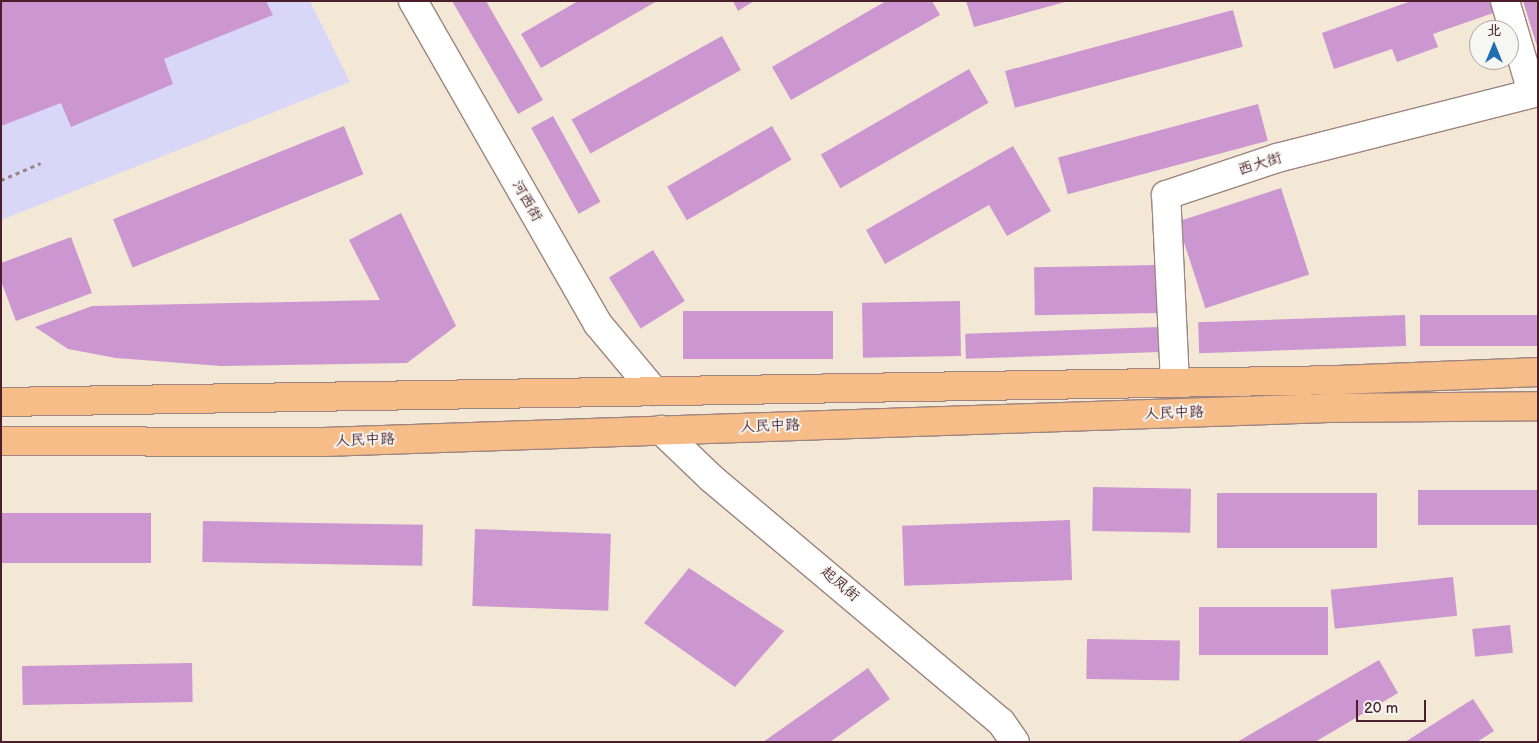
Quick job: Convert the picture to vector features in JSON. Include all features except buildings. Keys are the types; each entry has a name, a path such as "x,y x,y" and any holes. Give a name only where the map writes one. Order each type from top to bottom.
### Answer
{"main road":[{"name":"人民中路","path":"1,402 1175,383 1538,372"},
{"name":"人民中路","path":"1,441 323,442 1328,408 1538,406"}],"street":[{"name":"河西街","path":"413,1 598,324 654,391"},
{"path":"1505,1 1535,92"},
{"name":"西大街","path":"1175,383 1166,195 1277,158 1535,92"},
{"name":"起凤街","path":"661,430 711,478 994,716 1015,742"}],"path":[{"path":"1,180 41,163"}],"shaded area":[{"path":"1,1 310,1 350,82 1,220"}]}
